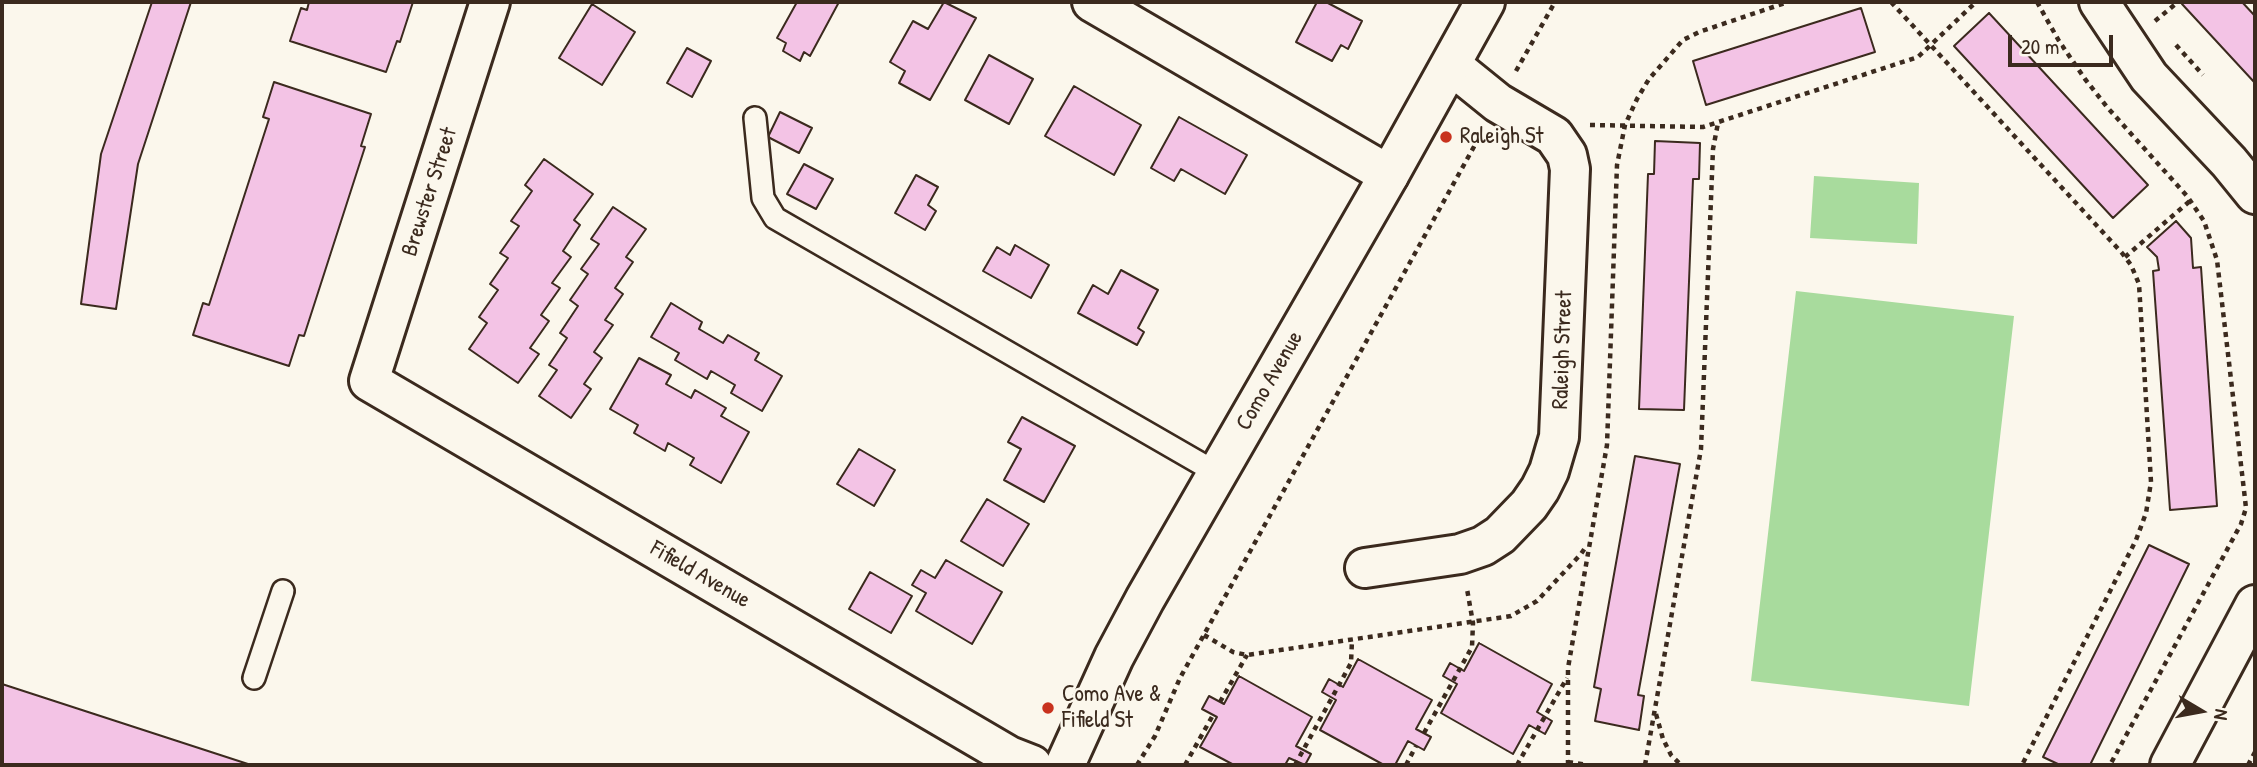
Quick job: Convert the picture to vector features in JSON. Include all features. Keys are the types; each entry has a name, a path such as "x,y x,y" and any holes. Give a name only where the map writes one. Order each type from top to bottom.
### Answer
{"street":[{"name":"Brewster Street","path":"369,381 490,2"},
{"path":"1092,2 1389,175"},
{"name":"Como Avenue","path":"1065,765 1114,657 1485,2"},
{"path":"2099,2 2149,77 2229,162 2255,194"},
{"name":"Raleigh Street","path":"1365,568 1460,554 1483,546 1500,535 1529,505 1549,471 1559,437 1570,169 1567,155 1554,136 1498,103 1451,65"},
{"name":"Fifield Avenue","path":"369,381 1009,756 1032,765"},
{"path":"2170,765 2255,605"}],"lane":[{"path":"755,118 763,198 775,218 1217,473"},
{"path":"254,678 283,591"}],"path":[{"path":"1137,765 1155,736 1180,678 1555,2"},
{"path":"1587,765 1568,764 1567,677 1606,445 1617,164 1625,125 1649,79 1683,40 1788,2"},
{"path":"1891,2 2125,257 2138,284 2151,482 2146,513 2136,540 2022,765"},
{"path":"1581,125 1703,127 1917,57 1976,2"},
{"path":"2037,2 2059,41 2106,107 2191,201 2204,221 2217,260 2246,508 2241,524 2110,765"},
{"path":"2165,30 2156,18 2178,2"},
{"path":"2172,42 2206,79"},
{"path":"1646,765 1701,449 1713,149 1718,122"},
{"path":"2125,257 2191,201"},
{"path":"1204,635 1233,653 1247,655 1511,616 1537,601 1590,541"},
{"path":"1424,733 1472,647 1473,623 1460,554"},
{"path":"1295,765 1351,663 1352,640"},
{"path":"1220,702 1247,655"},
{"path":"1517,765 1567,677"},
{"path":"1656,710 1662,739 1671,755 1681,765"},
{"path":"1185,765 1213,715"},
{"path":"1406,765 1416,746"},
{"path":"2248,765 2255,752"}],"green space":[{"path":"1814,176 1919,183 1917,244 1810,238"},
{"path":"1796,291 2014,316 1969,706 1751,681"}],"building":[{"path":"152,2 191,2 138,164 116,309 81,304 101,154"},
{"path":"309,2 413,2 400,42 397,41 386,72 290,41 301,8 307,10"},
{"path":"797,2 839,2 810,56 804,52 800,61 783,51 786,43 777,38"},
{"path":"944,2 976,18 930,100 899,83 905,71 890,62 913,21 928,29"},
{"path":"1317,2 1326,2 1362,21 1348,49 1341,45 1332,61 1296,42"},
{"path":"2242,2 2255,16 2255,83 2182,4"},
{"path":"592,4 635,32 602,85 559,58"},
{"path":"1861,8 1875,52 1706,105 1693,61"},
{"path":"1989,13 2148,185 2113,218 1954,46"},
{"path":"687,48 711,61 692,97 667,83"},
{"path":"989,55 1033,79 1009,124 965,100"},
{"path":"274,82 371,114 361,146 365,147 304,336 299,335 289,366 193,335 203,303 209,305 269,119 263,117"},
{"path":"1074,86 1141,125 1114,175 1045,136"},
{"path":"780,112 812,128 799,153 768,137"},
{"path":"1179,117 1247,155 1225,194 1181,169 1174,181 1151,168"},
{"path":"1655,141 1700,143 1699,179 1693,179 1684,410 1639,409 1648,174 1654,174"},
{"path":"544,159 593,194 574,220 580,225 563,251 571,257 552,283 560,288 541,315 549,321 530,348 539,354 518,383 469,349 487,323 479,317 498,290 490,284 508,258 500,253 519,226 511,221 532,191 525,185"},
{"path":"804,164 833,179 816,209 787,194"},
{"path":"916,175 938,187 928,205 936,211 925,230 895,213"},
{"path":"613,207 646,229 626,257 633,262 615,288 623,294 605,320 613,325 594,352 602,358 584,384 591,389 571,418 539,396 557,370 549,365 567,338 560,333 578,306 570,300 588,274 581,269 599,244 591,239"},
{"path":"2176,221 2191,238 2193,268 2201,267 2217,506 2170,510 2153,271 2159,270 2157,257 2147,247"},
{"path":"1015,245 1049,265 1031,298 983,271 997,247 1010,255"},
{"path":"1121,270 1158,290 1138,328 1144,332 1137,345 1078,313 1093,285 1108,294"},
{"path":"671,303 702,322 699,329 723,343 728,335 759,353 755,360 782,376 762,411 731,393 735,385 711,371 707,379 675,360 679,353 651,337"},
{"path":"639,358 671,375 666,384 691,398 695,390 726,408 721,416 749,432 721,483 690,465 694,458 668,443 665,451 634,433 638,425 610,409"},
{"path":"1022,417 1075,446 1044,502 1004,480 1021,449 1008,442"},
{"path":"859,449 895,470 874,506 837,484"},
{"path":"1635,456 1680,464 1638,695 1644,696 1639,730 1595,721 1601,689 1594,687"},
{"path":"987,499 1029,524 1003,566 961,541"},
{"path":"2149,545 2189,564 2090,765 2060,765 2043,757"},
{"path":"946,560 1002,592 972,644 916,611 926,593 912,585 921,570 935,578"},
{"path":"870,572 912,596 891,633 849,609"},
{"path":"1479,643 1552,684 1537,712 1552,721 1545,734 1529,725 1513,754 1441,713 1457,684 1443,676 1450,663 1464,671"},
{"path":"1358,659 1432,700 1416,729 1431,737 1424,750 1408,741 1395,765 1384,765 1320,730 1336,700 1322,692 1329,679 1343,687"},
{"path":"1239,676 1312,717 1296,746 1311,754 1305,765 1289,758 1285,765 1234,765 1200,747 1217,717 1202,709 1209,696 1224,704"},
{"path":"2,684 251,765 2,765"}],"place":[{"name":"Raleigh St","path":"1446,137"},
{"name":"Como Ave & Fifield St","path":"1048,708"}]}
